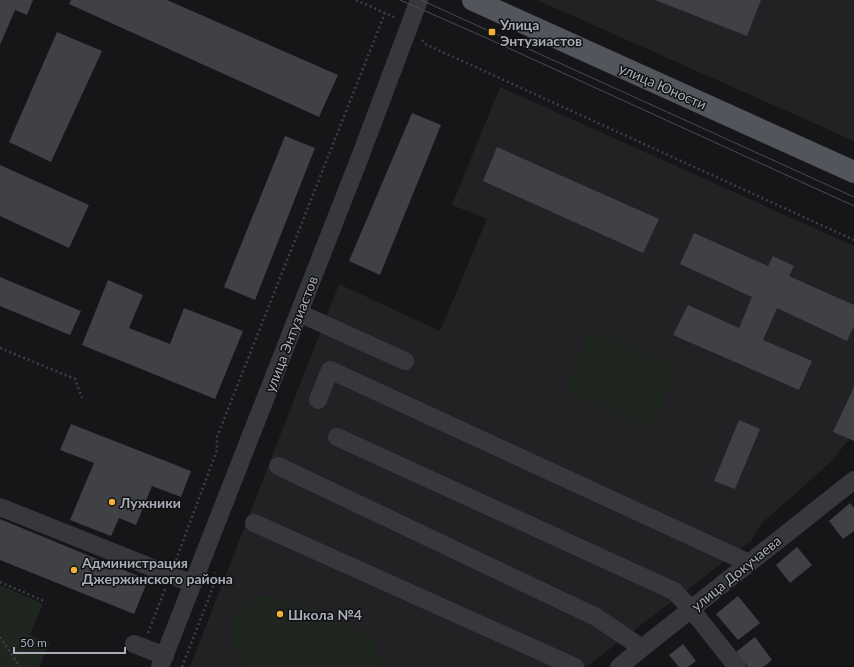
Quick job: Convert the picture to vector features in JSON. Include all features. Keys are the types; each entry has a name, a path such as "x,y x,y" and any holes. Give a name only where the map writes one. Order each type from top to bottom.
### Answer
{"main road":[{"name":"улица Юности","path":"473,0 854,172"}],"street":[{"name":"улица Энтузиастов","path":"163,662 360,157 419,0"},
{"path":"298,313 405,361"},
{"path":"318,400 330,370 749,563"},
{"path":"337,437 674,591 691,609 737,667"},
{"path":"278,466 596,617 642,648"},
{"name":"улица Докучаева","path":"619,667 854,480"},
{"path":"0,507 194,584"},
{"path":"254,523 575,667"},
{"path":"138,645 163,662"}],"path":[{"path":"356,0 410,24 425,44 854,240"},
{"path":"138,645 171,574 217,450 217,437 385,13"},
{"path":"0,348 75,379 82,398"},
{"path":"0,582 44,601"},
{"path":"0,637 20,667"}],"shaded area":[{"path":"537,0 854,0 854,141"},
{"path":"500,87 854,246 854,441 849,439 832,461 761,524 751,541 586,667 190,667 339,284 440,331 487,219 452,205"},
{"path":"590,330 677,367 652,427 564,390"},
{"path":"0,585 43,604 30,635 50,642 39,667 0,667"},
{"path":"271,595 290,601 364,632 374,643 381,659 380,667 247,667 235,652 232,643 231,634 235,617 254,597"}],"building":[{"path":"0,0 33,0 27,15 15,10 0,45"},
{"path":"71,0 167,0 338,75 319,117 69,4"},
{"path":"655,0 761,0 747,36"},
{"path":"57,32 102,51 51,162 9,142"},
{"path":"412,113 441,125 380,275 349,261"},
{"path":"285,136 315,148 255,300 224,287"},
{"path":"497,147 659,219 643,253 483,181"},
{"path":"0,165 89,205 69,248 0,216"},
{"path":"694,233 768,266 773,256 794,266 789,276 854,305 854,326 847,341 777,308 763,340 812,361 799,390 673,335 688,305 739,328 752,297 680,264"},
{"path":"0,277 81,311 70,335 0,306"},
{"path":"108,280 143,295 129,328 170,344 184,308 243,331 215,399 82,345"},
{"path":"854,387 854,441 833,432"},
{"path":"739,420 760,429 735,489 714,481"},
{"path":"71,424 191,471 181,497 152,486 136,525 119,518 111,536 70,520 94,463 60,450"},
{"path":"850,503 854,508 854,531 843,539 829,521"},
{"name":"Администрация Джержинского района","path":"0,519 148,580 134,614 0,560"},
{"path":"797,547 812,565 790,583 776,565"},
{"path":"738,596 760,623 738,640 716,614"},
{"path":"755,637 772,660 763,667 748,667 736,652"},
{"path":"683,644 696,661 688,667 679,667 669,655"}],"tram line":[{"path":"400,0 854,206"},
{"path":"421,0 854,197"}],"place":[{"name":"Улица Энтузиастов","path":"492,32"},
{"name":"Лужники","path":"112,502"},
{"name":"Администрация Джержинского района","path":"74,570"},
{"name":"Школа №4","path":"280,614"}]}
